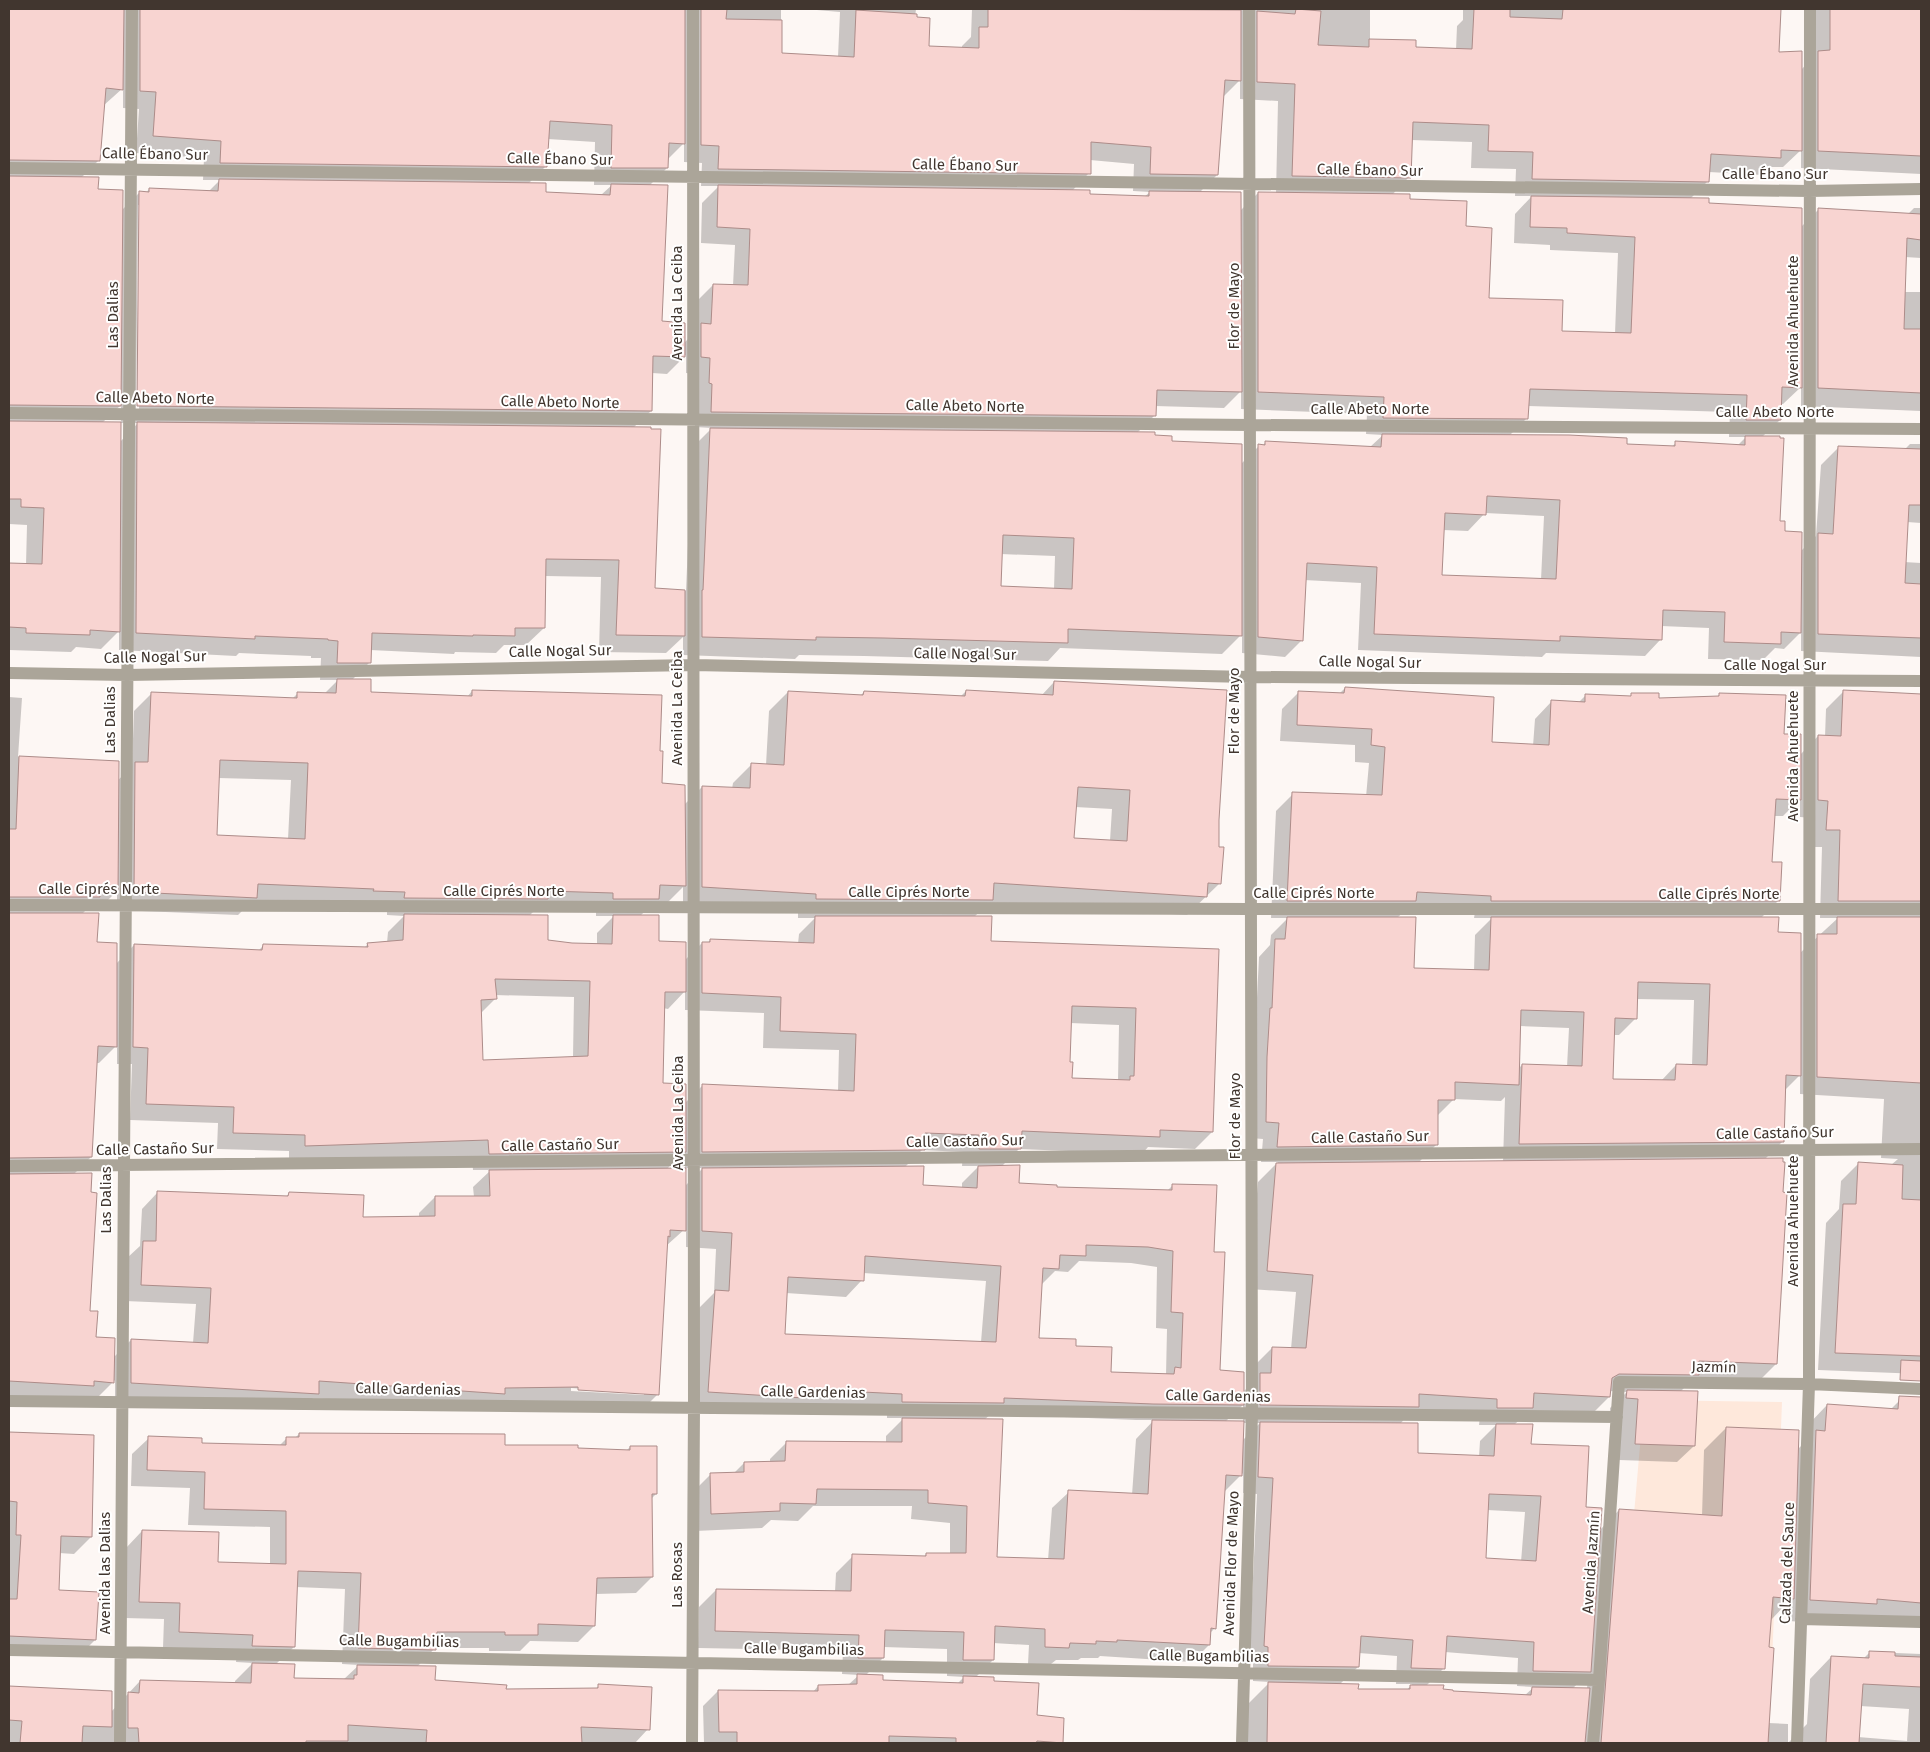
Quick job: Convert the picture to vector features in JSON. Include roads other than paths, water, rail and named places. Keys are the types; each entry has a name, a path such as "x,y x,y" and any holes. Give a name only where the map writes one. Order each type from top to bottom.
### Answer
{"street":[{"name":"Las Dalias","path":"122,1402 132,9"},
{"name":"Avenida La Ceiba","path":"693,9 694,1407"},
{"name":"Flor de Mayo","path":"1249,9 1252,1413"},
{"name":"Avenida Ahuehuete","path":"1809,1384 1810,9"},
{"name":"Calle Ébano Sur","path":"9,168 1250,185 1809,191 1921,189"},
{"name":"Calle Abeto Norte","path":"9,412 1921,429"},
{"name":"Calle Nogal Sur","path":"9,673 127,675 694,665 1250,677 1809,682 1921,681"},
{"name":"Calle Ciprés Norte","path":"9,906 1921,909"},
{"name":"Calle Castaño Sur","path":"9,1166 1921,1148"},
{"name":"Jazmín","path":"1618,1382 1809,1384 1921,1389"},
{"name":"Avenida Jazmín","path":"1593,1743 1600,1680 1618,1382"},
{"name":"Calzada del Sauce","path":"1797,1743 1809,1384"},
{"name":"Calle Gardenias","path":"9,1401 1616,1416"},
{"name":"Avenida las Dalias","path":"120,1743 122,1402"},
{"name":"Las Rosas","path":"692,1743 694,1407"},
{"name":"Avenida Flor de Mayo","path":"1242,1743 1252,1413"},
{"path":"1801,1619 1921,1622"},
{"name":"Calle Bugambilias","path":"9,1650 1600,1680"}]}
